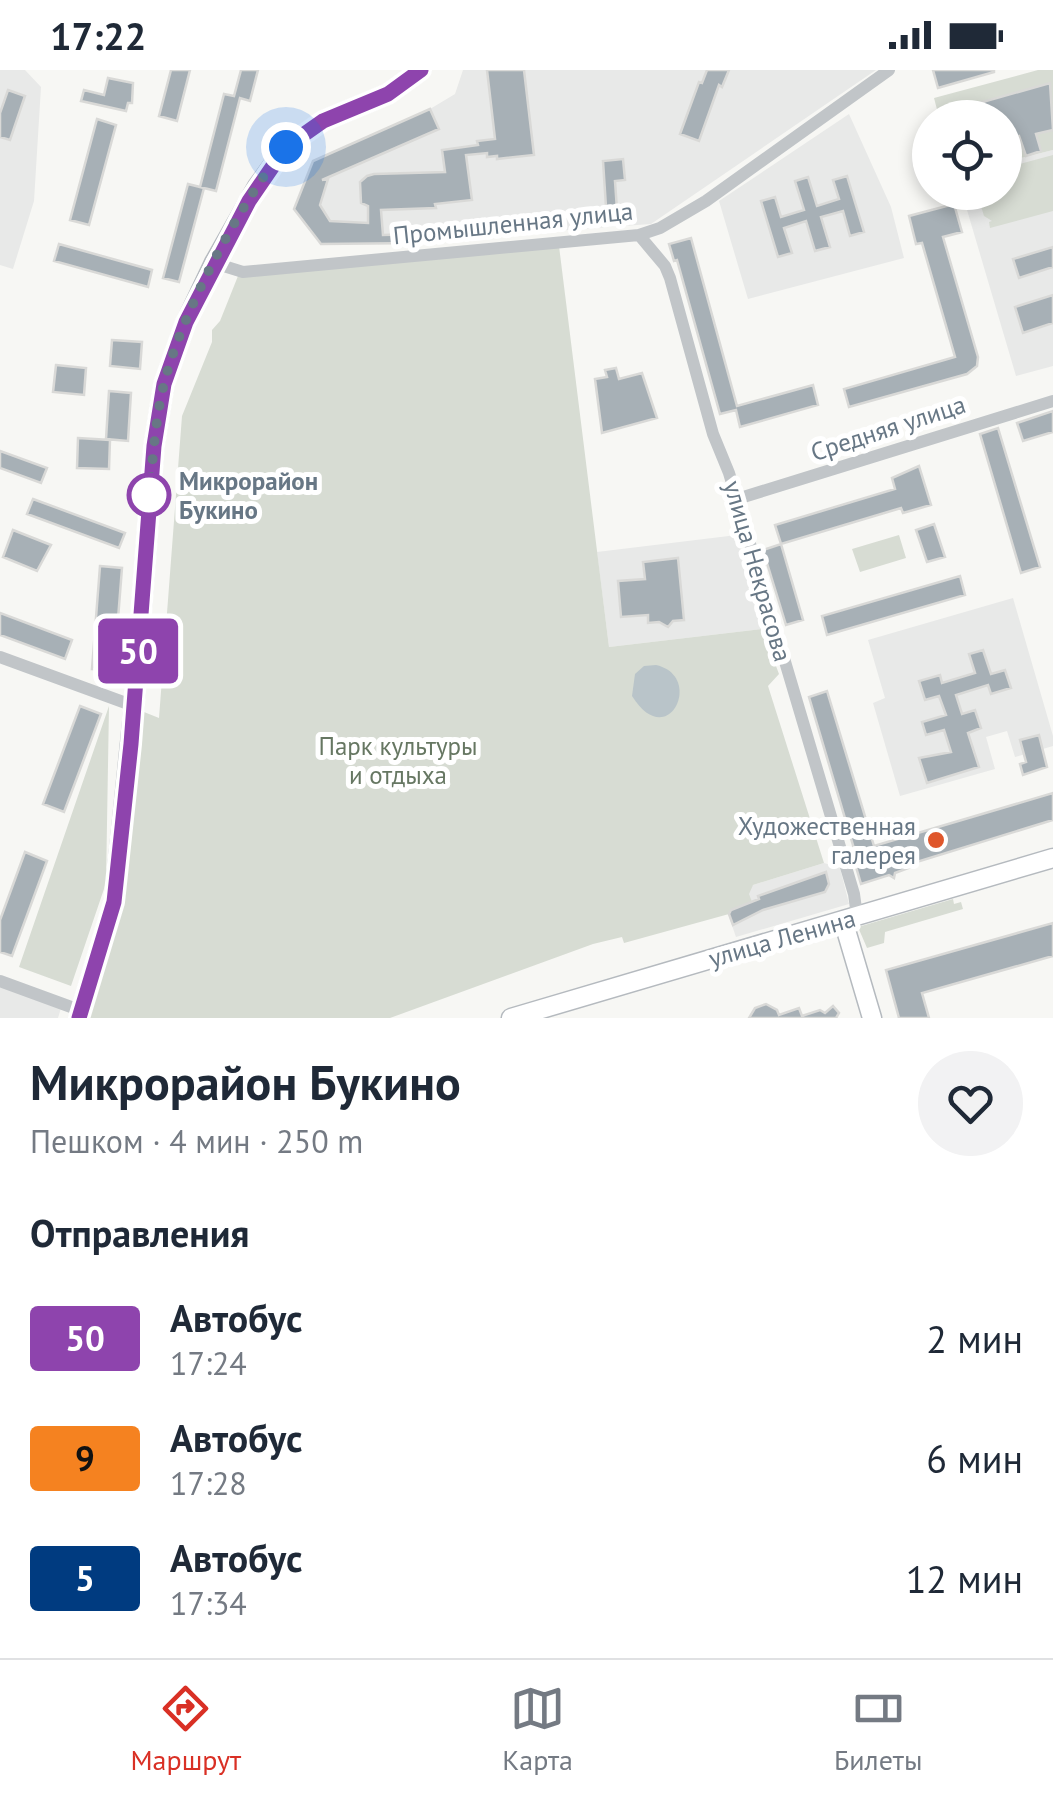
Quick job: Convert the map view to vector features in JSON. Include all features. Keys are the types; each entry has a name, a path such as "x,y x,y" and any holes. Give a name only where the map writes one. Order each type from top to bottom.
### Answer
{"main road":[{"path":"80,1014 114,902 134,706 147,518 162,396 186,322 257,187 286,147 323,121 388,94 421,70"},
{"name":"улица Ленина","path":"511,1018 1053,858"},
{"name":"улица Некрасова","path":"850,918 872,1018"}],"street":[{"name":"Промышленная улица","path":"214,263 243,272 639,235 660,228 706,201 889,70"},
{"name":"улица Некрасова","path":"639,235 670,278 713,434 737,499 854,894 850,918"},
{"name":"Средняя улица","path":"737,499 1053,401"},
{"path":"0,657 134,706"},
{"path":"0,981 80,1014"}],"shaded area":[{"path":"0,70 25,70 41,87 34,201 13,269 0,265"},
{"path":"463,70 876,70 651,224 370,244 367,223 330,221 320,205 329,177 438,128 430,109 455,94"},
{"path":"849,114 891,207 904,258 748,299 719,201"},
{"path":"1053,150 1053,366 1016,376 967,210 1022,210 1022,158"},
{"path":"737,535 762,629 609,647 597,552"},
{"path":"1013,598 1053,746 1015,757 1007,731 986,737 995,769 900,796 873,703 885,698 868,640"},
{"path":"656,665 671,672 679,695 668,715 658,717 645,712 632,696 635,674 644,666"},
{"path":"824,863 840,868 849,904 736,937 728,914 753,885"},
{"path":"0,985 61,1008 58,1018 0,1018"}],"green space":[{"path":"1038,70 1053,70 1053,150 1022,158 1022,100 934,98"},
{"path":"1053,155 1053,211 990,228 992,221 982,210 1022,210 1022,163"},
{"name":"Парк культуры и отдыха","path":"559,246 609,647 762,629 779,674 768,686 824,863 753,885 749,894 752,902 729,914 624,943 622,937 593,944 390,1018 89,1018 122,910 144,712 159,718 182,416 212,342 212,330 220,321 238,276"},
{"path":"899,535 906,558 860,572 852,549"},
{"path":"109,706 106,883 71,986 19,967"},
{"path":"953,899 954,904 961,902 963,909 885,932 884,943 867,948 858,927"}],"building":[{"path":"171,70 190,70 177,121 159,116"},
{"path":"241,70 258,70 250,101 240,98 216,191 200,187 224,94 234,96"},
{"path":"487,70 524,70 534,155 497,159 487,157 487,153 466,155 472,200 435,204 436,208 381,210 383,235 417,234 418,243 321,244 294,209 313,161 430,109 439,129 322,180 328,179 320,205 330,221 368,223 368,206 361,203 360,182 367,176 445,172 442,150 495,139"},
{"path":"707,70 729,70 722,87 719,85 699,141 680,134"},
{"path":"933,70 994,70 994,72 938,88"},
{"path":"108,78 133,83 132,103 128,103 126,111 81,101 84,90 104,95"},
{"path":"1050,83 1053,130 1036,134 1041,151 1026,156 1022,145 1022,100 990,100"},
{"path":"8,90 25,96 10,140 0,137 0,113"},
{"path":"97,119 116,125 89,225 70,220"},
{"path":"623,159 625,180 615,181 618,224 578,227 577,210 606,207 603,161"},
{"path":"847,176 864,232 850,236 843,211 821,217 830,247 815,251 806,221 784,228 792,253 778,257 761,201 775,197 781,217 804,210 795,181 808,177 817,206 839,199 833,180"},
{"path":"188,184 204,188 179,282 163,278"},
{"path":"932,210 956,210 962,232 943,237 978,357 977,366 967,374 849,407 844,389 955,357 922,243 916,244 909,216"},
{"path":"691,238 737,406 813,385 818,405 740,427 736,410 720,414 677,260 674,261 669,244"},
{"path":"59,244 152,270 148,287 54,261"},
{"path":"1053,247 1053,267 1019,278 1013,259"},
{"path":"1053,295 1053,323 1023,333 1015,307"},
{"path":"112,340 142,342 140,369 110,366"},
{"path":"56,365 86,368 84,395 53,392"},
{"path":"616,368 619,379 642,373 657,418 602,433 595,379 607,377 605,370"},
{"path":"109,391 131,393 128,441 106,439"},
{"path":"1053,411 1053,432 1023,441 1017,423"},
{"path":"998,428 1040,567 1021,573 980,434"},
{"path":"78,438 110,440 109,469 77,468"},
{"path":"0,451 47,468 41,483 0,468"},
{"path":"919,466 931,505 903,513 901,508 781,544 775,525 895,489 892,478"},
{"path":"33,499 125,533 119,548 27,514"},
{"path":"934,524 945,557 927,562 916,530"},
{"path":"13,530 51,545 37,571 3,557"},
{"path":"781,544 803,620 786,625 763,550"},
{"path":"678,558 684,620 673,621 668,627 659,622 648,623 648,615 621,617 618,581 645,579 643,562"},
{"path":"100,566 122,568 114,670 92,669"},
{"path":"960,576 965,595 827,635 822,616"},
{"path":"0,613 72,640 65,659 0,635"},
{"path":"983,650 991,674 1005,670 1011,688 991,694 988,685 956,695 962,714 975,710 981,728 968,733 979,767 927,783 919,758 951,752 944,730 926,735 922,722 946,715 939,696 925,700 919,681 940,675 942,683 975,673 969,654"},
{"path":"827,691 874,846 1053,793 1053,820 910,864 911,867 895,873 894,878 889,875 861,884 809,697"},
{"path":"80,706 101,714 64,812 43,804"},
{"path":"1039,735 1047,767 1023,775 1020,764 1026,762 1020,740"},
{"path":"25,852 47,861 12,956 0,952 0,920"},
{"path":"826,872 829,884 825,892 763,910 733,925 731,910"},
{"path":"1053,923 1053,956 922,993 929,1018 899,1018 886,970"},
{"path":"766,1004 779,1015 799,1008 802,1016 820,1010 825,1013 833,1006 839,1013 836,1018 749,1018 755,1008"}],"bus line":[{"name":"50","path":"79,1018 114,902 131,744 154,446 164,384 186,322 249,201 286,147 323,121 388,94 421,70"}],"place":[{"name":"Микрорайон Букино","path":"149,495"},
{"name":"Художественная галерея","path":"936,840"}],"route":[{"path":"149,495 164,384 186,322 249,201 286,147"}]}
